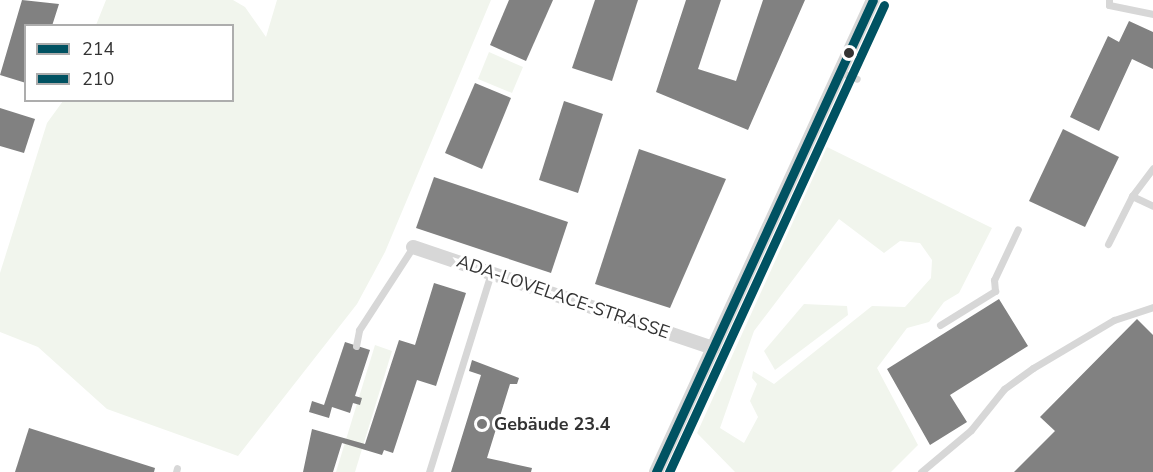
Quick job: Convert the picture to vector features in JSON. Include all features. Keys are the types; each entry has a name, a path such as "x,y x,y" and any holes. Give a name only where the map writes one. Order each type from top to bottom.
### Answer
{"street":[{"path":"656,472 873,0"},
{"name":"ADA-LOVELACE-STRASSE","path":"413,247 713,348"}],"lane":[{"path":"1109,0 1109,5 1153,14"},
{"path":"840,72 857,79"},
{"path":"1108,244 1132,196 1153,168"},
{"path":"1132,196 1153,206"},
{"path":"940,325 995,291 994,280 1017,229"},
{"path":"356,346 359,330 413,247"},
{"path":"429,472 491,273"},
{"path":"921,472 971,430 991,402 1023,375 1114,320 1153,307"}],"shaded area":[{"path":"106,0 233,0 245,7 266,37 277,0 491,0 385,252 357,304 238,456 107,409 38,347 0,332 0,273 47,123 62,102 234,102 234,24 96,24"},
{"path":"489,52 523,67 512,93 478,79"},
{"path":"827,147 992,228 959,293 944,302 929,322 907,328 877,368 918,445 891,472 735,472 697,433","holes":["839,219 884,253 900,241 920,243 932,260 931,278 905,307 872,306 774,384 753,371 752,378 757,384 750,401 758,417 744,443 720,428 754,331"]},
{"path":"804,304 847,306 848,315 775,370 764,351"},
{"path":"375,345 392,351 355,472 336,472"}],"building":[{"path":"22,0 59,4 53,24 24,24 24,82 0,75"},
{"path":"509,0 553,0 526,61 490,45"},
{"path":"595,0 638,0 612,81 572,68"},
{"path":"686,0 721,0 698,69 736,81 763,0 805,0 748,130 656,92"},
{"path":"1129,21 1153,32 1153,69 1132,59 1099,131 1070,117 1108,36 1119,42"},
{"path":"475,83 511,98 482,169 445,153"},
{"path":"564,101 603,114 578,193 539,180"},
{"path":"0,108 35,119 24,153 0,146"},
{"path":"1063,129 1119,157 1085,227 1029,201"},
{"path":"639,149 726,179 670,308 595,284"},
{"path":"434,177 568,222 551,273 416,228"},
{"path":"434,283 466,293 436,386 417,380 393,453 384,450 382,455 342,443 333,472 303,472 312,429 365,444 399,340 415,345"},
{"path":"999,299 1028,346 950,395 967,422 930,445 887,369"},
{"path":"1137,319 1153,335 1153,472 1014,472 1055,431 1040,417"},
{"path":"345,342 370,350 355,396 362,398 360,405 353,403 350,413 332,407 329,418 309,412 312,401 324,405"},
{"name":"Gebäude 23.4","path":"472,360 519,378 517,384 510,384 487,458 532,468 531,472 451,472 481,375 469,371"},
{"path":"29,428 155,468 154,472 15,472"}],"transit line":[{"name":"214","path":"656,472 873,0"},
{"name":"210","path":"669,472 884,5"}],"place":[{"name":"Gebäude 23.4","path":"482,424"}]}
